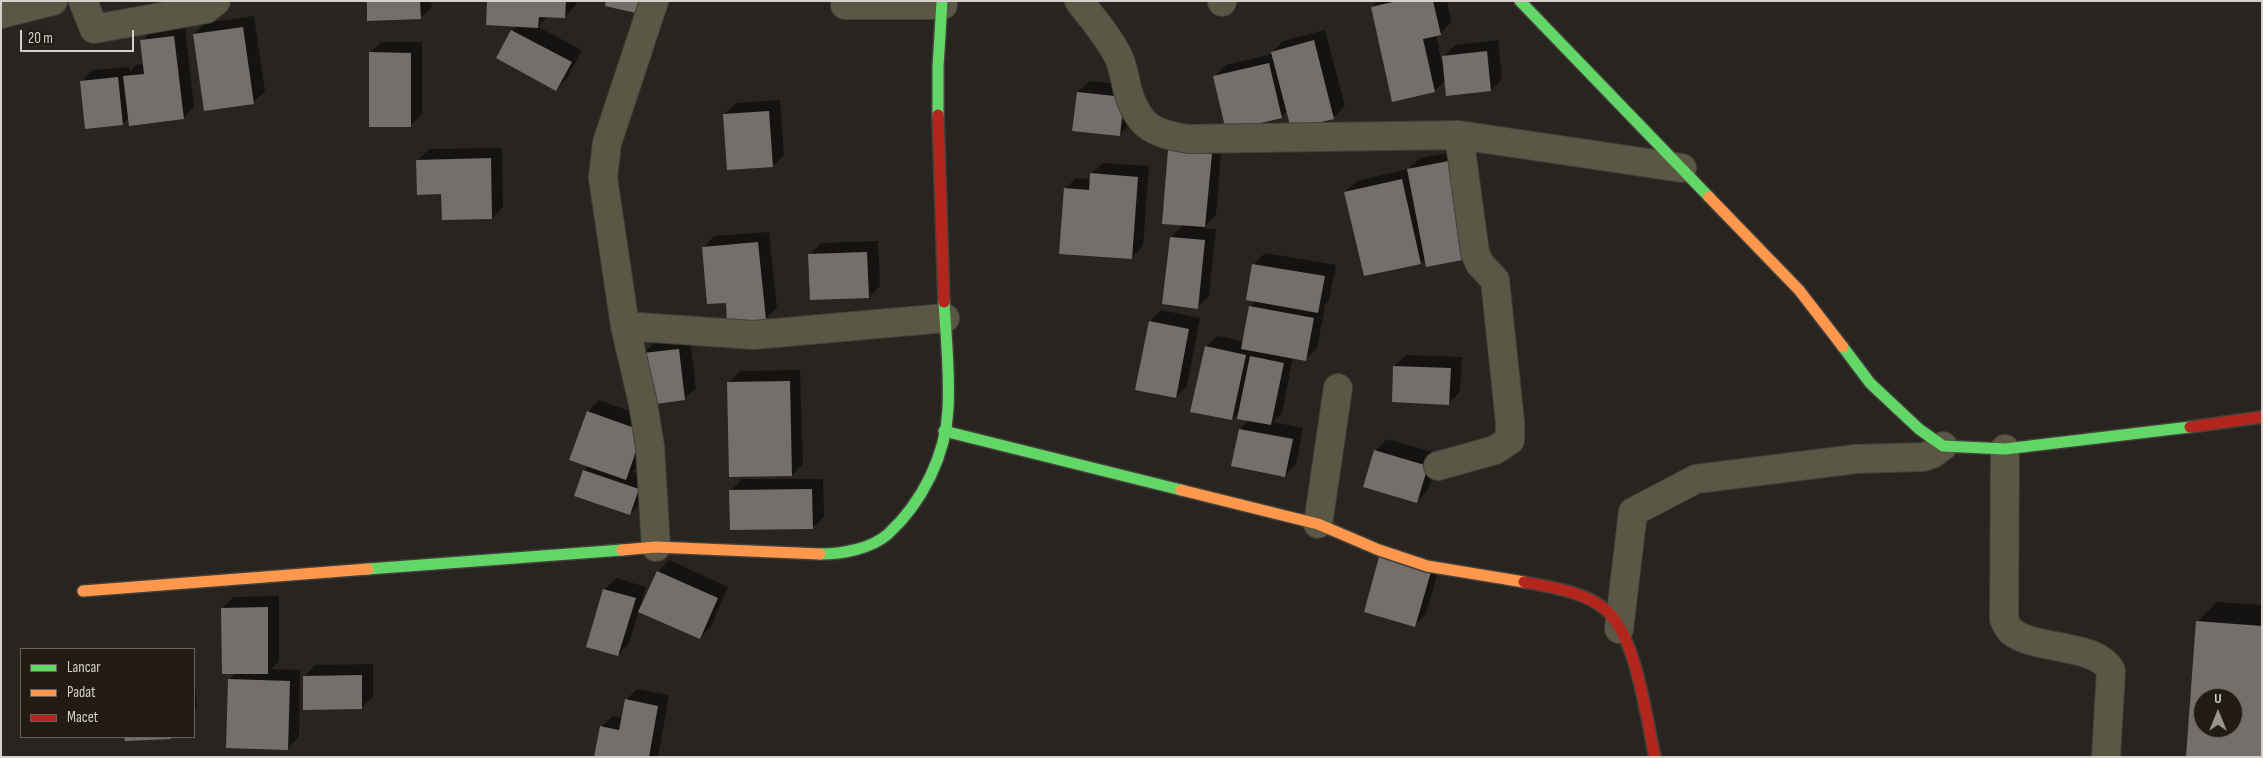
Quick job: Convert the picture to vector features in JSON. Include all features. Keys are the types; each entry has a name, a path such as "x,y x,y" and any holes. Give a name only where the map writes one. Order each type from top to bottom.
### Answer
{"street":[{"path":"1,14 53,1"},
{"path":"83,1 94,29 206,9 216,1"},
{"path":"654,1 607,143 603,178 625,326 647,430 656,547"},
{"path":"1079,1 1101,28 1120,59 1131,102 1145,124 1163,135 1189,139 1459,135 1682,168"},
{"path":"83,591 656,547 830,554 857,550 887,534 916,502 939,457 948,410 938,113 938,67 942,3 845,5"},
{"path":"1527,4 1800,290 1870,383 1919,429 1943,446 2005,449 2152,433 2262,417"},
{"path":"1438,466 1495,450 1510,440 1510,422 1495,280 1480,264 1474,253 1459,135"},
{"path":"625,326 752,335 945,318"},
{"path":"1318,524 1338,388"},
{"path":"944,431 1318,524 1376,550 1442,570 1562,591 1588,600 1607,611 1620,629 1633,662 1656,757"},
{"path":"1620,629 1633,512 1696,479 1856,459 1923,457 1932,454 1943,446"},
{"path":"2005,449 2004,619 2010,631 2023,639 2095,657 2106,662 2111,671 2106,757"}],"building":[{"path":"367,1 420,1 421,19 367,21"},
{"path":"487,1 566,1 565,18 539,17 538,28 486,25"},
{"path":"606,1 649,1 645,15 605,6"},
{"path":"1397,1 1433,1 1441,35 1423,39 1435,92 1392,102 1371,7"},
{"path":"243,27 254,104 204,111 193,34"},
{"path":"511,30 572,62 556,91 496,58"},
{"path":"174,36 184,119 129,126 123,76 144,74 140,40"},
{"path":"1314,40 1334,119 1291,129 1271,52"},
{"path":"1487,51 1491,91 1446,96 1442,56"},
{"path":"369,52 411,53 411,127 369,127"},
{"path":"1269,63 1282,118 1226,131 1213,76"},
{"path":"118,77 123,125 85,129 80,81"},
{"path":"1077,92 1124,97 1120,136 1072,131"},
{"path":"769,111 773,167 727,170 723,114"},
{"path":"1168,150 1212,154 1205,227 1162,224"},
{"path":"491,158 492,219 442,220 441,194 417,195 416,160"},
{"path":"1454,160 1473,258 1426,267 1407,169"},
{"path":"1090,173 1138,177 1132,259 1059,254 1064,188 1089,190"},
{"path":"1402,179 1421,264 1364,276 1344,192"},
{"path":"1170,237 1205,240 1198,309 1162,304"},
{"path":"758,242 766,320 727,324 726,303 707,304 702,247"},
{"path":"867,252 869,298 810,300 808,254"},
{"path":"1252,264 1325,276 1318,313 1246,300"},
{"path":"1249,306 1314,318 1306,361 1241,349"},
{"path":"1149,321 1189,329 1176,398 1135,390"},
{"path":"1205,346 1246,355 1232,420 1190,412"},
{"path":"679,349 685,400 649,405 643,353"},
{"path":"1250,356 1284,363 1271,425 1237,419"},
{"path":"1393,366 1451,368 1449,405 1392,402"},
{"path":"790,381 792,476 729,477 727,382"},
{"path":"587,411 643,431 626,480 569,460"},
{"path":"1239,429 1293,439 1285,477 1231,466"},
{"path":"1374,450 1428,466 1417,503 1363,487"},
{"path":"583,470 639,489 630,515 574,496"},
{"path":"812,489 813,529 730,530 729,490"},
{"path":"1379,557 1431,572 1415,627 1364,612"},
{"path":"657,571 718,598 700,639 638,612"},
{"path":"603,589 636,598 618,656 586,647"},
{"path":"268,607 268,674 222,674 221,608"},
{"path":"2196,621 2262,626 2262,757 2186,757"},
{"path":"362,675 362,709 303,710 303,676"},
{"path":"228,679 290,681 288,750 226,748"},
{"path":"625,699 658,706 649,757 594,757 600,726 619,730"},
{"path":"124,738 171,738 171,739 125,741"}],"traffic: fast":[{"path":"938,115 938,67 942,1"},
{"path":"1520,1 1709,197"},
{"path":"820,554 856,550 881,539 900,522 930,477 943,444 948,409 944,302"},
{"path":"1843,347 1870,383 1919,429 1943,446 2005,449 2190,427"},
{"path":"944,431 1181,490"},
{"path":"368,569 622,550"}],"traffic: slow":[{"path":"1709,197 1799,290 1843,347"},
{"path":"1181,490 1318,524 1379,550 1427,566 1524,582"},
{"path":"622,550 656,547 820,554"},
{"path":"83,591 368,569"}],"traffic: jam":[{"path":"938,115 944,302"},
{"path":"2190,427 2262,417"},
{"path":"1524,582 1568,591 1589,599 1607,611 1617,624 1626,640 1633,659 1644,701 1655,757"}]}
